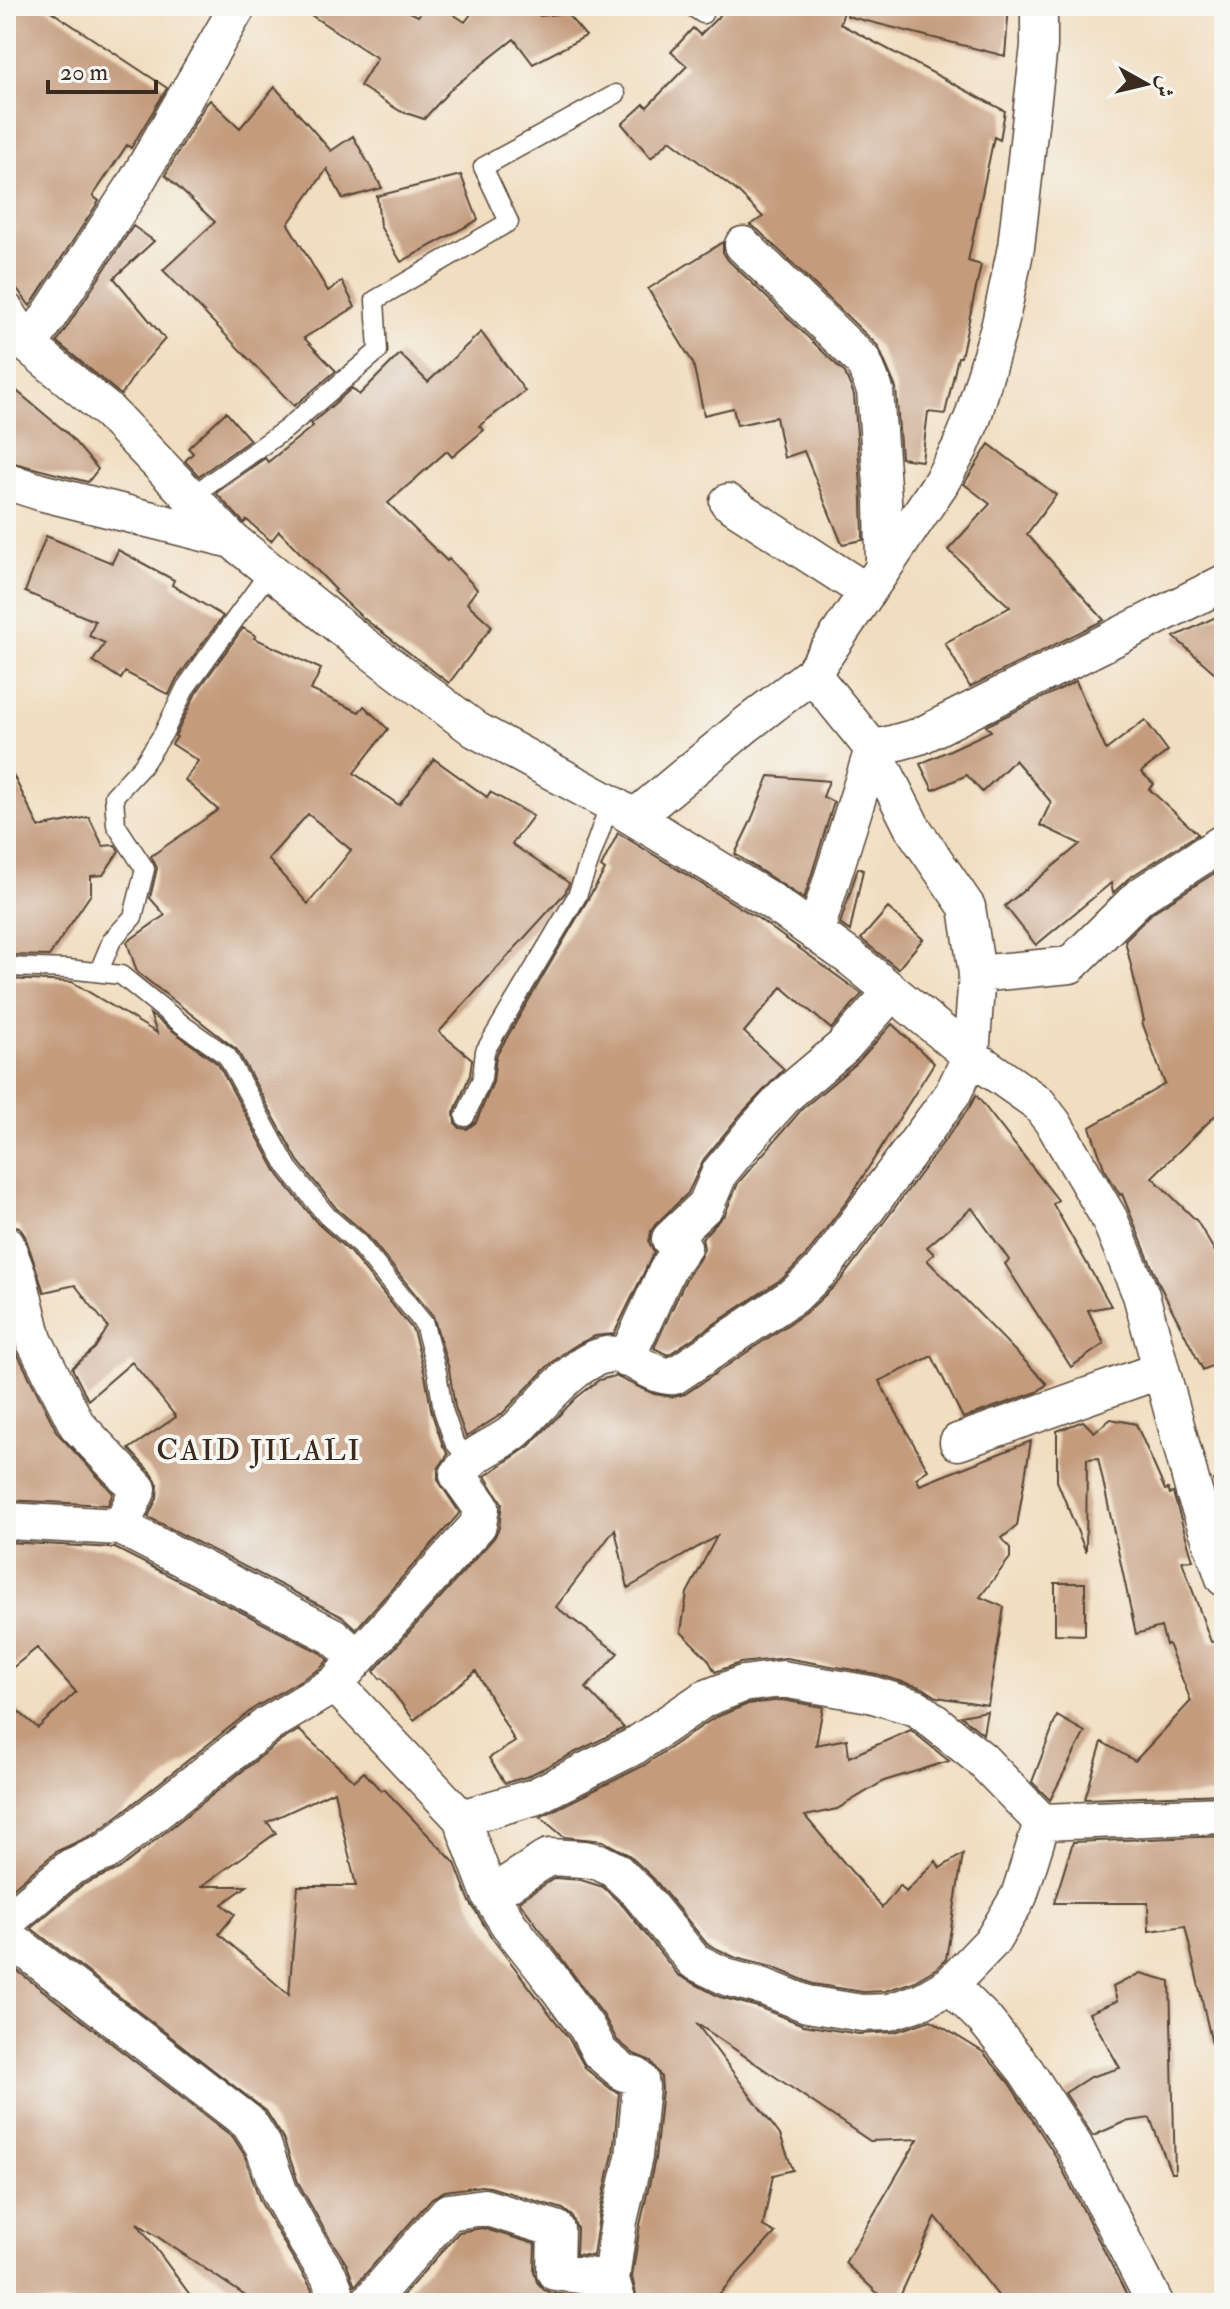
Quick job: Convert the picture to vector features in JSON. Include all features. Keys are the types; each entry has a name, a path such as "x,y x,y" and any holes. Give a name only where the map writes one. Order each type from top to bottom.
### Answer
{"street":[{"path":"29,346 134,186 238,6"},
{"path":"623,810 746,725 812,674 940,484 960,448 973,417 1000,324 1016,247 1039,46 1039,6"},
{"path":"743,245 863,361 875,390 883,499 875,579"},
{"path":"6,311 29,346 109,412 232,540 363,645 476,730 623,810 771,901 851,958 971,1056 1038,1103 1054,1124 1109,1218 1141,1295 1194,1492 1224,1578"},
{"path":"6,481 232,540"},
{"path":"728,502 875,579"},
{"path":"873,749 920,736 1224,583"},
{"path":"6,1922 71,1867 106,1852 267,1725 346,1672 478,1525 481,1507 458,1475 473,1457 514,1432 545,1397 584,1364 602,1356 617,1355 661,1375 674,1376 796,1294 823,1268 952,1095 971,1056 977,974 967,907 912,827 873,749 812,674"},
{"path":"815,933 873,749"},
{"path":"977,974 1070,965 1140,896 1224,842"},
{"path":"626,1359 668,1268 683,1247 670,1239 706,1205 720,1172 756,1128 787,1094 843,1047 892,992"},
{"path":"6,1244 19,1279 34,1340 77,1425 138,1489 121,1527"},
{"path":"958,1442 1161,1370"},
{"path":"6,1521 121,1527 333,1636 352,1653 346,1672"},
{"path":"346,1672 461,1818 490,1895 509,1925 587,2028 600,2053 624,2073 636,2076 641,2087 634,2157 619,2221 614,2291 555,2272 556,2229 484,2207 448,2212 368,2303"},
{"path":"461,1818 534,1797 633,1747 704,1699 743,1684 782,1679 870,1694 917,1708 981,1759 1042,1822 1224,1815"},
{"path":"490,1895 549,1857 599,1862 615,1870 638,1892 687,1955 701,1966 807,2004 862,2013 889,2012 922,2001 950,1985 993,1940 1019,1896 1042,1822"},
{"path":"6,1935 249,2123 263,2145 279,2191 329,2276 335,2291 333,2303"},
{"path":"950,1985 985,2020 1026,2071 1074,2145 1155,2303"}],"lane":[{"path":"190,497 286,429 378,351 375,300 509,222 483,167 616,94"},
{"path":"99,971 112,940 133,917 145,869 116,825 114,796 142,766 163,734 186,687 270,571"},
{"path":"465,1117 482,1078 485,1051 577,896 623,810"},
{"path":"6,967 99,971 126,978 227,1056 288,1168 327,1216 358,1243 424,1324 443,1410 454,1442 473,1457"}],"building":[{"path":"6,6 43,6 167,88 131,148 127,145 93,196 99,201 30,306 6,274"},
{"path":"297,6 397,6 418,16 426,6 441,6 465,22 477,6 532,6 540,16 566,13 586,36 533,64 514,39 451,89 424,119 400,111 360,86 377,58"},
{"path":"729,6 846,6 840,24 1005,111 1000,140 994,137 968,261 981,265 961,357 958,357 945,414 928,412 922,461 901,458 896,388 878,346 750,225 763,217 737,191 670,140 651,158 622,124 644,104 647,107 687,66 671,52 693,28 700,35"},
{"path":"848,6 1009,6 1005,56 847,16"},
{"path":"275,87 331,151 353,136 382,188 343,199 327,169 288,224 328,291 342,281 355,307 304,338 336,371 294,406 163,270 215,222 165,175 204,107 210,100 240,128"},
{"path":"461,175 478,220 401,262 380,226 377,196"},
{"path":"133,226 154,241 114,278 165,339 121,395 57,342"},
{"path":"723,242 723,252 728,260 845,373 854,395 863,540 842,544 804,451 784,458 776,417 737,425 733,408 704,415 693,363 648,289"},
{"path":"481,332 525,391 479,426 484,430 452,457 447,451 388,503 477,589 467,603 492,626 449,683 362,617 279,531 271,541 247,520 244,523 216,493 265,458 268,462 313,426 311,424 352,388 359,395 400,354 428,382"},
{"path":"6,382 67,433 98,469 88,482 6,461"},
{"path":"226,412 250,440 199,476 185,461 193,453 188,448"},
{"path":"989,444 1056,495 1027,534 1104,620 970,687 945,643 1010,607 948,550 990,504 964,484"},
{"path":"46,536 112,563 118,550 174,580 172,585 223,616 176,680 169,695 125,672 121,679 93,661 105,643 89,636 95,621 25,592"},
{"path":"1224,613 1224,681 1174,637"},
{"path":"243,628 256,636 254,638 321,669 311,690 359,712 364,706 388,729 354,773 399,805 434,759 487,797 490,792 533,816 512,844 569,883 565,893 439,1032 472,1059 470,1075 454,1113 455,1123 460,1128 467,1129 476,1122 493,1082 496,1056 605,870 601,867 618,833 759,919 862,994 831,1029 782,987 744,1032 784,1069 740,1115 704,1159 688,1193 651,1231 649,1242 654,1252 614,1334 595,1336 564,1353 502,1414 466,1437 455,1407 449,1369 433,1316 367,1235 336,1208 298,1161 237,1050 137,972 127,942 165,915 150,898 157,868 151,856 218,810 185,780 198,761 172,744 196,693","holes":["308,814 351,850 308,904 268,859"]},
{"path":"1076,681 1106,750 1145,720 1168,751 1141,772 1154,784 1149,789 1198,834 1129,878 1113,893 1111,883 1036,945 1005,906 1080,844 1040,825 1051,802 1015,760 982,792 967,775 933,790 920,764 991,731 986,726"},
{"path":"6,761 39,827 89,817 103,846 115,845 119,851 103,875 91,876 91,894 49,956 6,955"},
{"path":"769,776 829,781 823,797 834,802 804,899 735,854"},
{"path":"1224,867 1224,1107 1152,1177 1197,1221 1224,1267 1224,1360 1203,1370 1159,1284 1122,1194 1104,1168 1090,1127 1165,1084 1142,1022 1125,940 1153,912"},
{"path":"858,868 863,870 850,931 840,924"},
{"path":"888,908 923,939 898,969 861,939"},
{"path":"6,979 72,982 157,1033 150,1014 218,1064 279,1176 318,1224 349,1251 413,1330 432,1414 448,1454 438,1469 438,1480 459,1512 356,1629 343,1617 148,1517 157,1498 158,1485 129,1449 176,1417 132,1362 88,1400 72,1368 95,1348 108,1327 75,1285 44,1292 25,1236 19,1227 6,1224"},
{"path":"892,1024 934,1063 850,1197 807,1254 783,1278 668,1355 654,1348 686,1279 700,1258 704,1248 702,1238 725,1214 738,1183 802,1109 857,1063"},
{"path":"976,1095 1058,1200 1053,1204 1111,1306 1088,1310 1104,1344 1071,1367 1005,1264 1009,1260 972,1208 927,1247 934,1254 927,1260 1047,1384 1037,1392 963,1418 932,1356 879,1381 928,1470 916,1478 920,1485 1031,1441 1017,1526 1002,1538 1010,1548 1010,1558 980,1597 1004,1607 988,1705 937,1697 923,1688 876,1674 786,1658 740,1663 715,1672 708,1659 681,1632 687,1593 717,1536 628,1588 615,1529 556,1607 618,1653 586,1688 624,1728 526,1777 505,1783 489,1758 515,1742 476,1671 414,1720 374,1671 494,1538 499,1528 502,1503 485,1476 529,1446 576,1398 599,1380 615,1376 654,1394 673,1397 685,1394 808,1311 840,1281"},
{"path":"6,1314 15,1349 58,1434 113,1493 108,1505 6,1500"},
{"path":"1111,1419 1136,1424 1165,1490 1173,1493 1193,1560 1182,1561 1211,1642 1224,1640 1224,1794 1085,1799 1102,1742 1135,1761 1191,1701 1161,1627 1136,1634 1098,1458 1087,1459 1086,1552 1057,1481 1057,1431 1083,1421 1094,1432"},
{"path":"1224,1477 1224,1514 1213,1480"},
{"path":"6,1542 115,1548 321,1653 328,1660 321,1668 254,1708 95,1834 57,1851 6,1894 6,1701 38,1728 76,1692 37,1648 6,1673"},
{"path":"1055,1583 1085,1583 1085,1635 1055,1634"},
{"path":"782,1700 823,1707 816,1745 847,1739 849,1757 911,1730 949,1761 884,1781 837,1809 805,1816 882,1908 900,1885 906,1892 936,1861 940,1868 963,1854 946,1959 913,1982 885,1991 863,1992 813,1984 772,1967 736,1958 707,1944 654,1879 629,1855 603,1841 564,1837 540,1817 643,1766 714,1718 748,1704"},
{"path":"987,1711 983,1734 961,1716"},
{"path":"1057,1716 1085,1732 1050,1800 1032,1782"},
{"path":"299,1730 354,1781 364,1772 381,1791 384,1789 455,1863 470,1902 492,1938 569,2039 586,2069 619,2093 613,2154 593,2256 576,2254 577,2229 572,2216 563,2209 481,2186 445,2191 432,2198 355,2286 347,2265 298,2182 283,2138 266,2111 31,1928 82,1885 119,1869 279,1742","holes":["334,1791 356,1886 298,1886 289,1995 219,1934 235,1914 222,1904 247,1886 202,1886 276,1833 267,1822"]},
{"path":"1224,1836 1224,1894 1218,1894 1224,1949 1224,2042 1212,2044 1185,1926 1149,1931 1148,1903 1054,1903 1073,1842"},
{"path":"555,1878 581,1880 603,1887 623,1906 678,1975 720,1997 758,2007 803,2025 859,2034 895,2032 931,2020 983,2052 1009,2083 1055,2155 1131,2303 1004,2303 936,2217 897,2303 888,2303 845,2263 918,2139 870,2141 696,2023 780,2135 793,2170 773,2175 763,2226 775,2233 711,2303 638,2303 632,2277 655,2159 661,2077 651,2061 634,2054 617,2040 604,2016 519,1901"},
{"path":"6,1962 233,2137 244,2154 260,2201 310,2286 313,2303 256,2303 137,2223 196,2303 6,2303"},
{"path":"1140,1973 1170,1981 1175,2173 1171,2173 1150,2118 1124,2122 1093,2136 1065,2093 1090,2077 1120,2068 1089,2013 1117,2001 1113,1987"},
{"path":"482,2228 535,2244 534,2272 544,2290 595,2298 596,2303 396,2303 459,2232"}],"district":[{"name":"CAID JILALI","path":"259,1450"}]}
